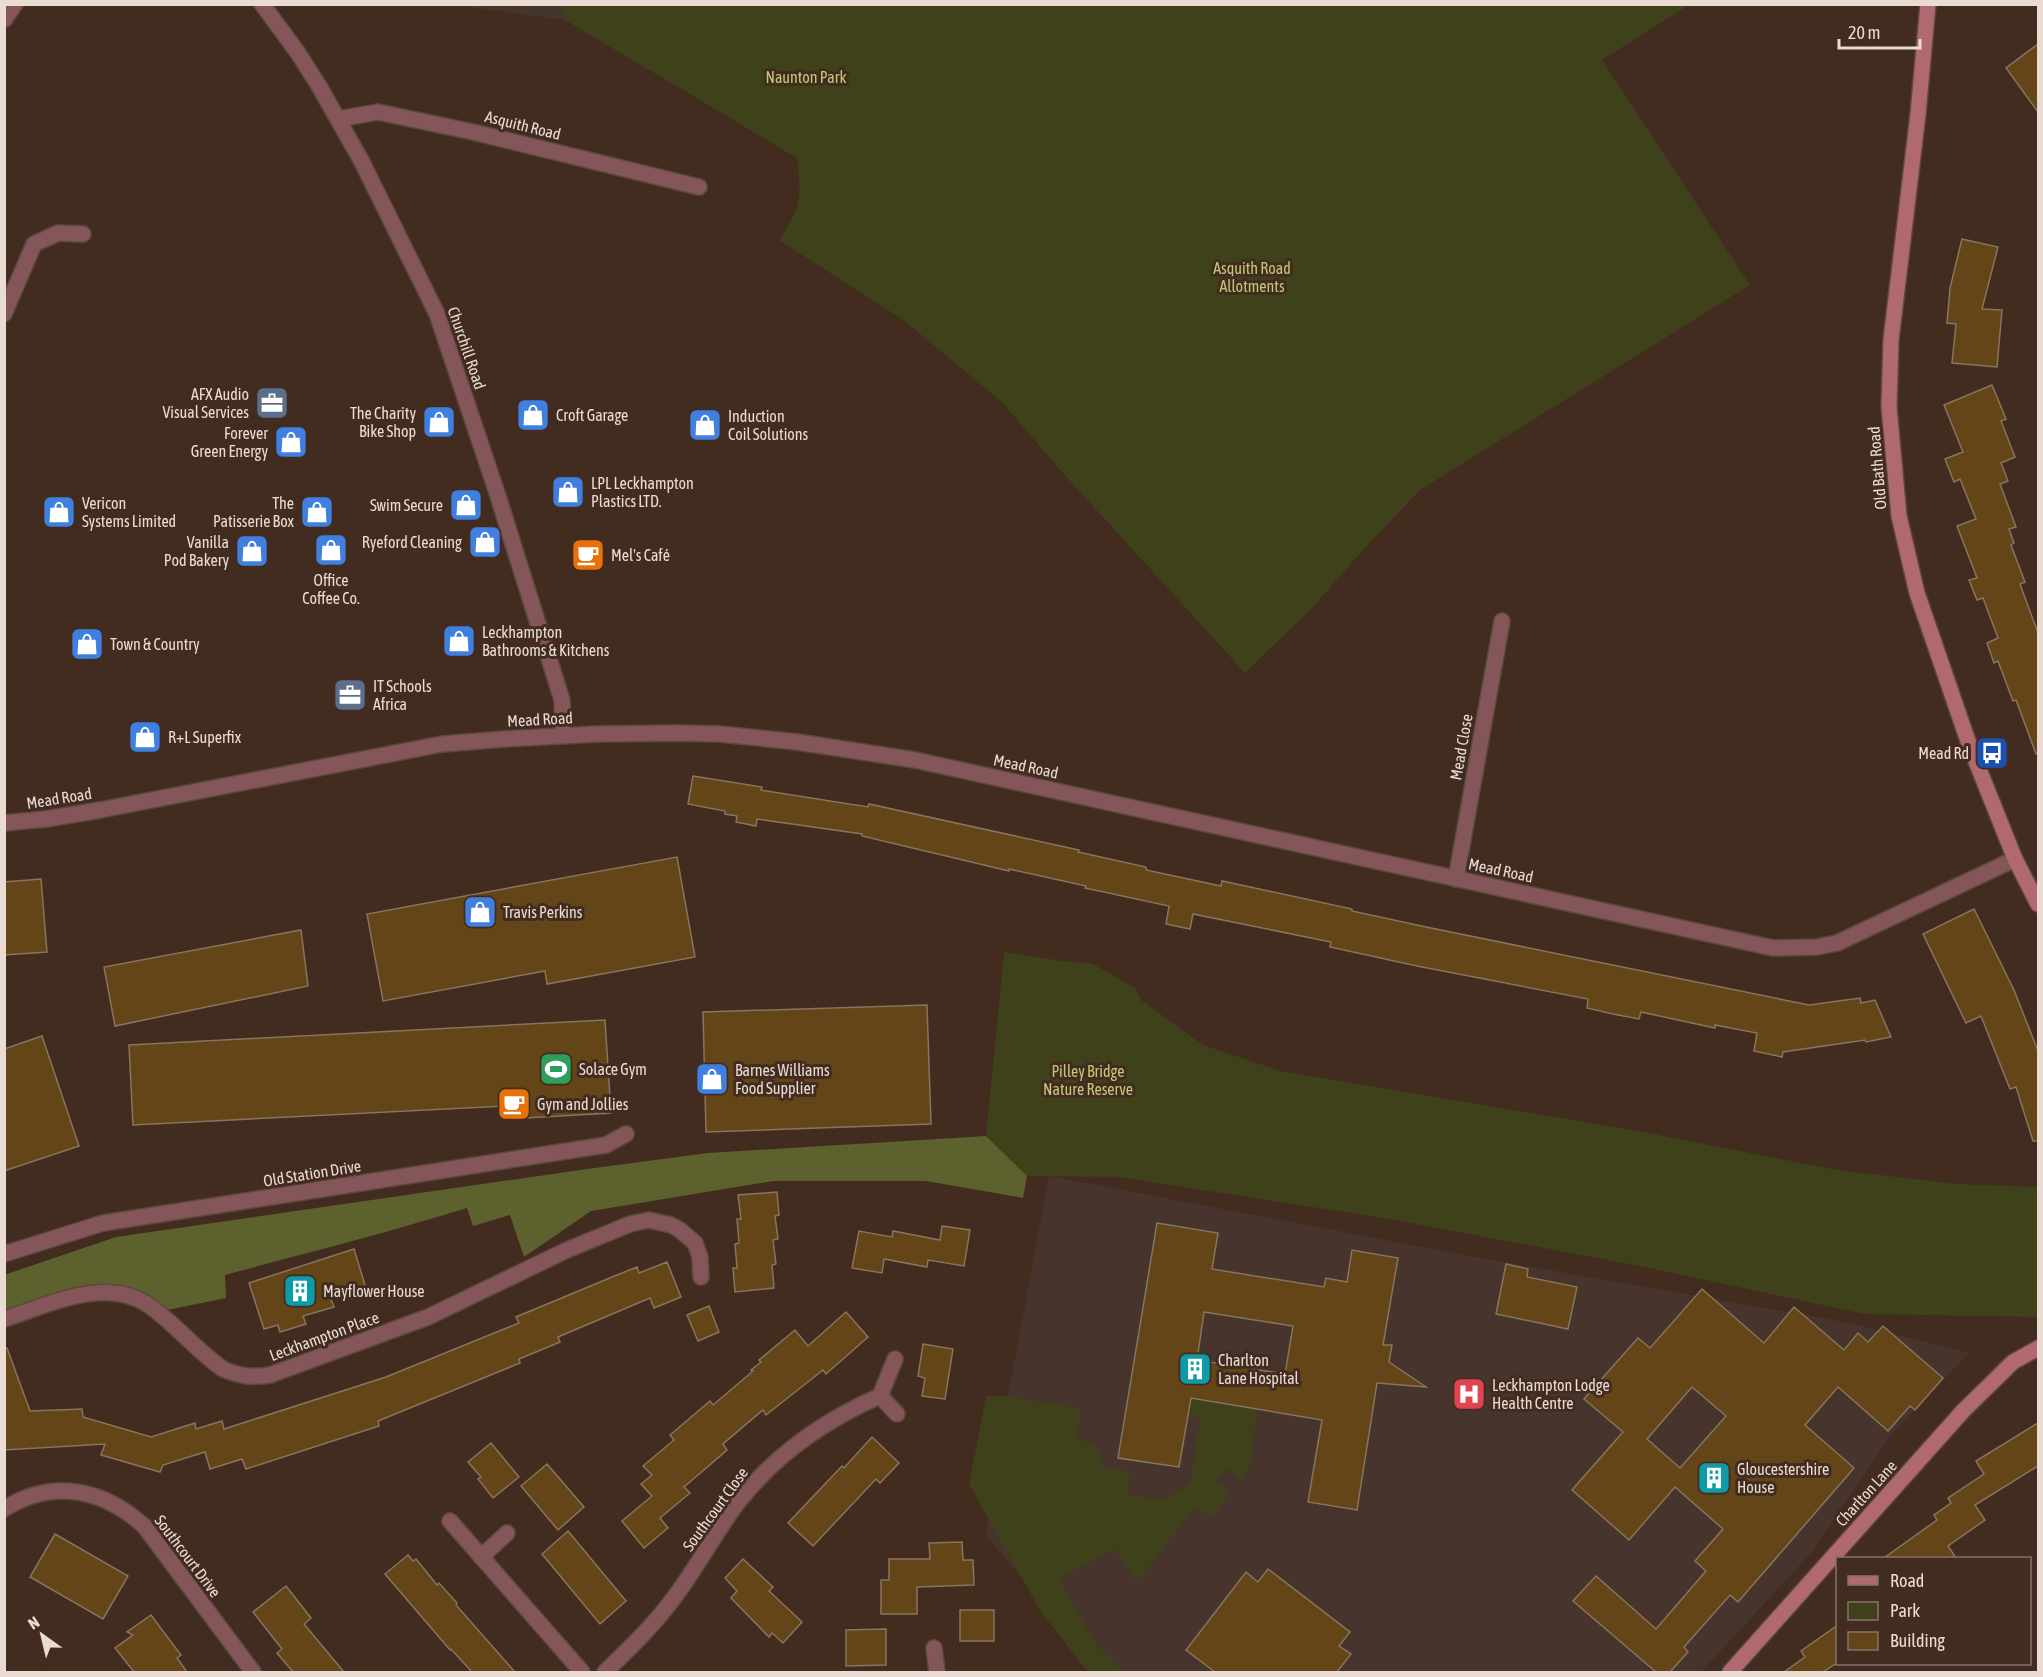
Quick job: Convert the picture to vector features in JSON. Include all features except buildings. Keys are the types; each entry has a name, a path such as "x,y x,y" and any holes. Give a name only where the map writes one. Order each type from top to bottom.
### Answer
{"street":[{"path":"4,20 15,4"},
{"name":"Churchill Road","path":"262,4 298,53 361,159 437,314 497,493 562,700 563,735"},
{"name":"Old Bath Road","path":"1928,4 1918,114 1891,340 1889,407 1899,516 1917,593 1969,744 2015,859 2038,904"},
{"name":"Asquith Road","path":"338,119 378,112 473,132 699,187"},
{"path":"4,314 34,244 58,233 83,234"},
{"name":"Mead Close","path":"1456,879 1502,621"},
{"name":"Mead Road","path":"4,823 100,810 442,744 563,735 680,733 720,734 797,742 915,760 1773,948 1818,947 1845,939 2015,859"},
{"name":"Old Station Drive","path":"4,1254 103,1223 606,1145 626,1134"},
{"name":"Leckhampton Place","path":"4,1319 85,1294 111,1292 124,1294 136,1297 151,1306 223,1369 236,1374 258,1377 270,1375 428,1317 567,1250 640,1222 649,1220 671,1225 688,1237 695,1244 700,1257 701,1277"},
{"name":"Charlton Lane","path":"1730,1672 1963,1411 2013,1362 2038,1348"},
{"path":"895,1359 880,1396 897,1414"},
{"name":"Southcourt Close","path":"605,1672 648,1631 674,1598 738,1502 759,1477 808,1435 855,1407 880,1396"},
{"name":"Southcourt Drive","path":"4,1509 37,1494 57,1491 96,1496 114,1503 131,1514 145,1527 253,1672"},
{"path":"450,1521 582,1672"},
{"path":"481,1557 507,1533"},
{"path":"934,1648 937,1672"}],"shaded area":[{"path":"456,5 563,5 565,20"},
{"name":"Leckhampton Lodge Health Centre","path":"1049,1176 1464,1255 1850,1323 1969,1353 1890,1436 1811,1553 1701,1672 1104,1672 986,1536 996,1461"}],"green space":[{"name":"Asquith Road Allotments","path":"563,5 1689,5 1602,60 1750,285 1420,490 1314,606 1245,673 1061,471 1002,402 902,319 779,240 792,220 798,202 797,158 565,20"},
{"name":"Pilley Bridge Nature Reserve","path":"1004,952 1093,964 1135,988 1141,1000 1203,1045 1281,1071 1638,1131 1837,1170 1957,1184 2038,1187 2038,1317 1864,1314 1640,1266 1389,1219 1118,1177 1027,1176 986,1136"},
{"path":"986,1136 1027,1176 1023,1198 926,1181 773,1181 591,1211 524,1257 510,1215 473,1226 467,1208 225,1275 226,1298 162,1311 109,1285 5,1318 4,1275 116,1237 708,1153"},
{"path":"986,1396 1003,1396 1080,1408 1078,1440 1096,1444 1103,1467 1130,1472 1127,1495 1164,1500 1190,1483 1200,1419 1188,1416 1190,1398 1257,1409 1251,1463 1242,1481 1228,1468 1216,1481 1227,1490 1229,1495 1211,1518 1195,1507 1137,1582 1115,1549 1059,1578 1096,1645 1126,1672 1088,1672 1041,1612 969,1484"}],"place":[{"name":"AFX Audio Visual Services","path":"272,403"},
{"name":"Croft Garage","path":"533,415"},
{"name":"The Charity Bike Shop","path":"439,422"},
{"name":"Induction Coil Solutions","path":"705,425"},
{"name":"Forever Green Energy","path":"291,442"},
{"name":"LPL Leckhampton Plastics LTD.","path":"568,492"},
{"name":"Swim Secure","path":"466,505"},
{"name":"Vericon Systems Limited","path":"59,512"},
{"name":"The Patisserie Box","path":"317,512"},
{"name":"Ryeford Cleaning","path":"485,542"},
{"name":"Office Coffee Co.","path":"331,550"},
{"name":"Vanilla Pod Bakery","path":"252,551"},
{"name":"Mel's Café","path":"588,555"},
{"name":"Leckhampton Bathrooms & Kitchens","path":"459,641"},
{"name":"Town & Country","path":"87,644"},
{"name":"IT Schools Africa","path":"350,695"},
{"name":"R+L Superfix","path":"145,737"},
{"name":"Mead Rd","path":"1992,753"},
{"name":"Travis Perkins","path":"480,912"},
{"name":"Solace Gym","path":"556,1069"},
{"name":"Barnes Williams Food Supplier","path":"712,1079"},
{"name":"Gym and Jollies","path":"514,1104"},
{"name":"Mayflower House","path":"300,1291"},
{"name":"Charlton Lane Hospital","path":"1195,1369"},
{"name":"Leckhampton Lodge Health Centre","path":"1469,1394"},
{"name":"Gloucestershire House","path":"1714,1478"}],"park label":[{"name":"Naunton Park","path":"806,77"}]}
